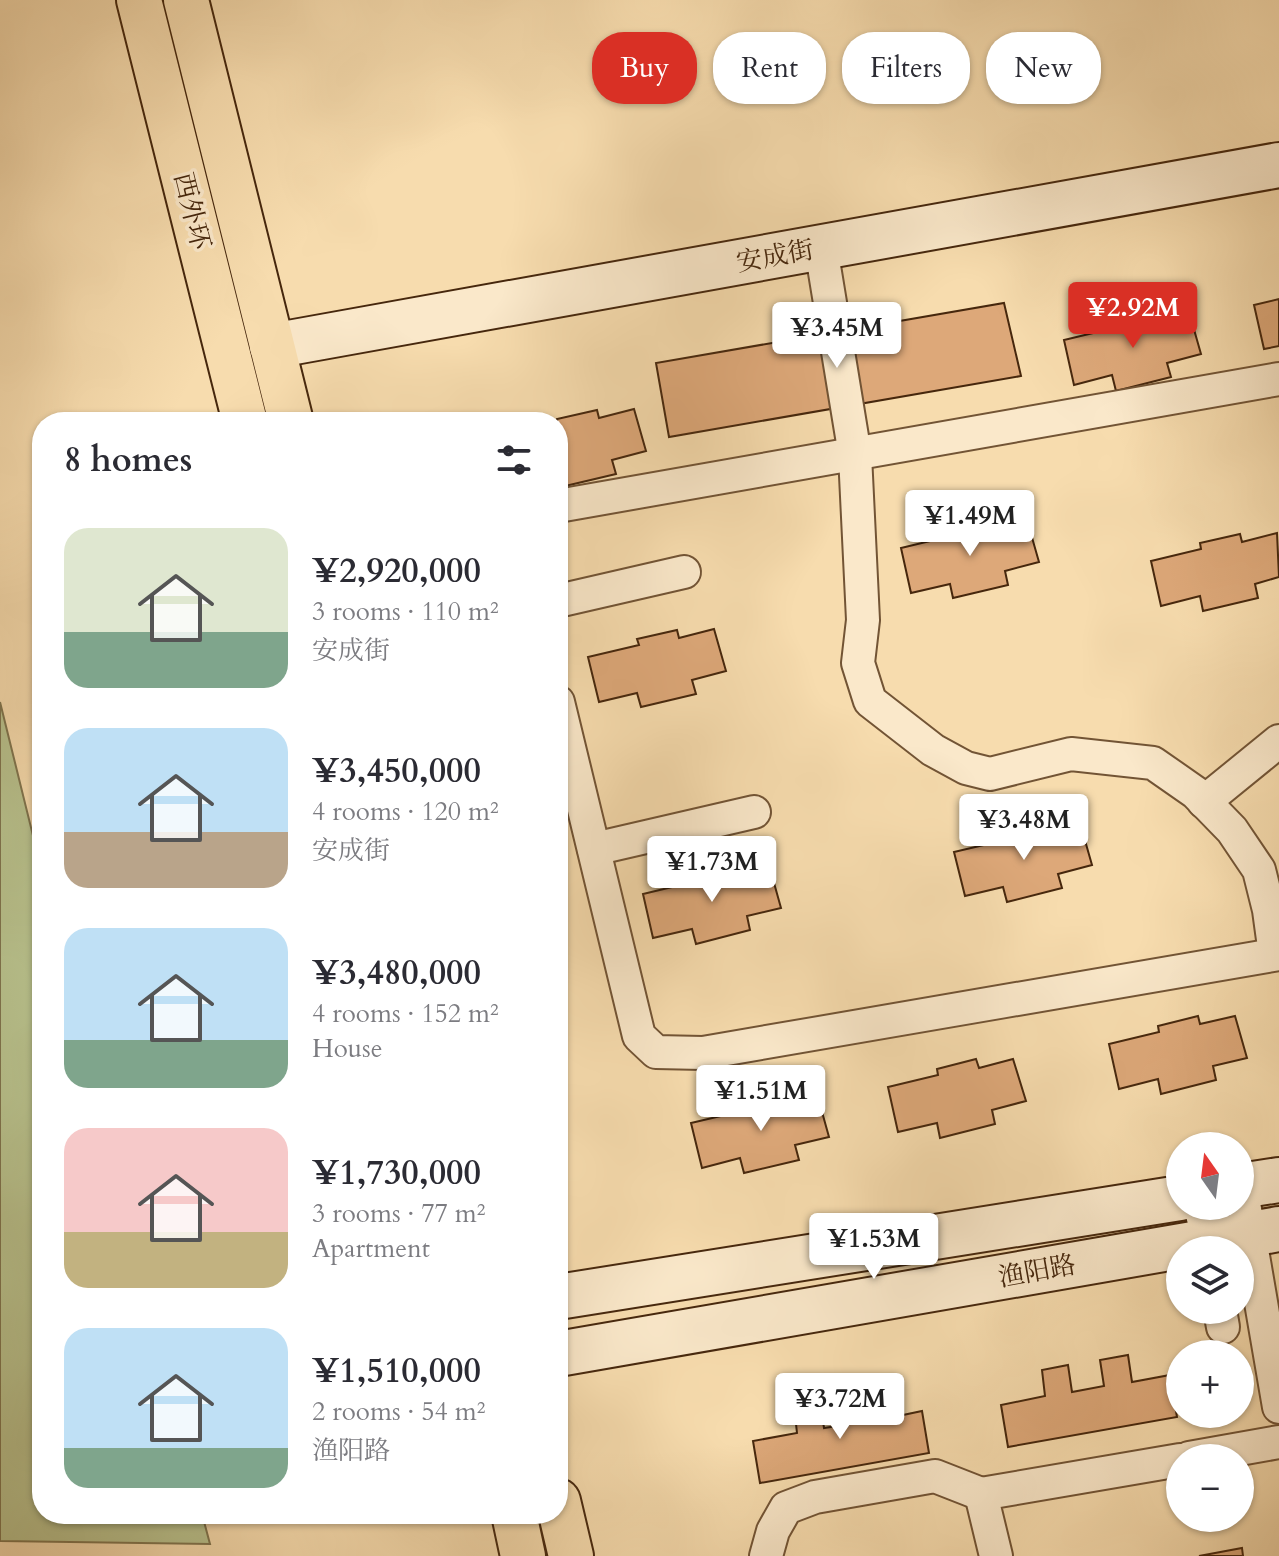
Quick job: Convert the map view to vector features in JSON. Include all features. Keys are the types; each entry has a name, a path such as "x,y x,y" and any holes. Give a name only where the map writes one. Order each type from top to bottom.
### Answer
{"highway":[{"name":"西外环","path":"139,0 242,412"},
{"name":"西外环","path":"186,0 288,412"},
{"path":"516,1524 523,1556"},
{"path":"563,1524 571,1556"}],"street":[{"name":"安成街","path":"272,346 1279,165"},
{"path":"568,743 639,1036 656,1052 703,1053 1277,954 1259,870 1232,830 1204,802 1153,763 1071,754 990,774 966,768 933,750 870,701 858,663 863,620 855,455 821,248"},
{"path":"568,504 1279,379"},
{"path":"568,599 684,572"},
{"path":"1204,802 1279,741"},
{"path":"594,849 754,812"},
{"name":"渔阳路","path":"568,1295 1166,1200"},
{"path":"1229,1232 1279,1407"},
{"name":"渔阳路","path":"568,1352 1229,1232"},
{"path":"1254,1446 1279,1442"},
{"path":"766,1556 773,1531 786,1508 815,1497 935,1476 981,1494 1166,1462"},
{"path":"981,1494 996,1556"}],"green space":[{"path":"0,702 32,832 32,1524 205,1524 210,1544 0,1541"}],"building":[{"path":"1279,299 1279,346 1264,349 1254,305"},
{"path":"1004,303 1021,376 669,437 656,363"},
{"path":"1152,312 1154,321 1189,312 1201,354 1167,363 1171,377 1116,391 1112,375 1074,385 1064,340 1114,328 1112,322"},
{"path":"634,409 646,451 612,460 616,474 568,485 568,417 597,410 599,418"},
{"path":"1027,520 1039,562 1005,571 1008,585 953,598 950,584 911,593 901,548 951,536 950,530 990,521 992,529"},
{"path":"1277,533 1279,577 1255,584 1258,598 1203,611 1200,596 1161,606 1151,561 1201,549 1200,543 1240,534 1242,542"},
{"path":"714,629 726,671 692,680 696,694 641,707 637,693 599,702 588,657 639,645 637,639 677,630 679,638"},
{"path":"1043,823 1045,832 1080,823 1092,865 1058,874 1062,888 1007,902 1003,887 965,896 954,852 1005,840 1003,833"},
{"path":"769,865 781,908 747,916 750,930 696,944 692,929 653,938 643,894 693,882 692,876 732,866 734,874"},
{"path":"1198,1016 1200,1024 1235,1016 1247,1058 1213,1066 1216,1080 1161,1094 1158,1079 1119,1089 1109,1044 1159,1032 1158,1026"},
{"path":"976,1059 979,1068 1013,1059 1026,1101 992,1110 995,1124 940,1138 937,1123 898,1132 888,1087 938,1075 937,1069"},
{"path":"817,1094 829,1137 795,1145 799,1160 744,1173 740,1158 702,1168 691,1123 742,1111 740,1105 780,1095 782,1103"},
{"path":"1128,1355 1132,1382 1166,1376 1166,1419 1008,1447 1001,1405 1045,1396 1042,1370 1068,1365 1072,1392 1104,1386 1100,1360"},
{"path":"880,1391 884,1419 922,1411 929,1453 760,1483 753,1441 797,1433 794,1406 820,1402 824,1428 856,1423 852,1396"},
{"path":"1242,1548 1243,1556 1199,1556"}]}
